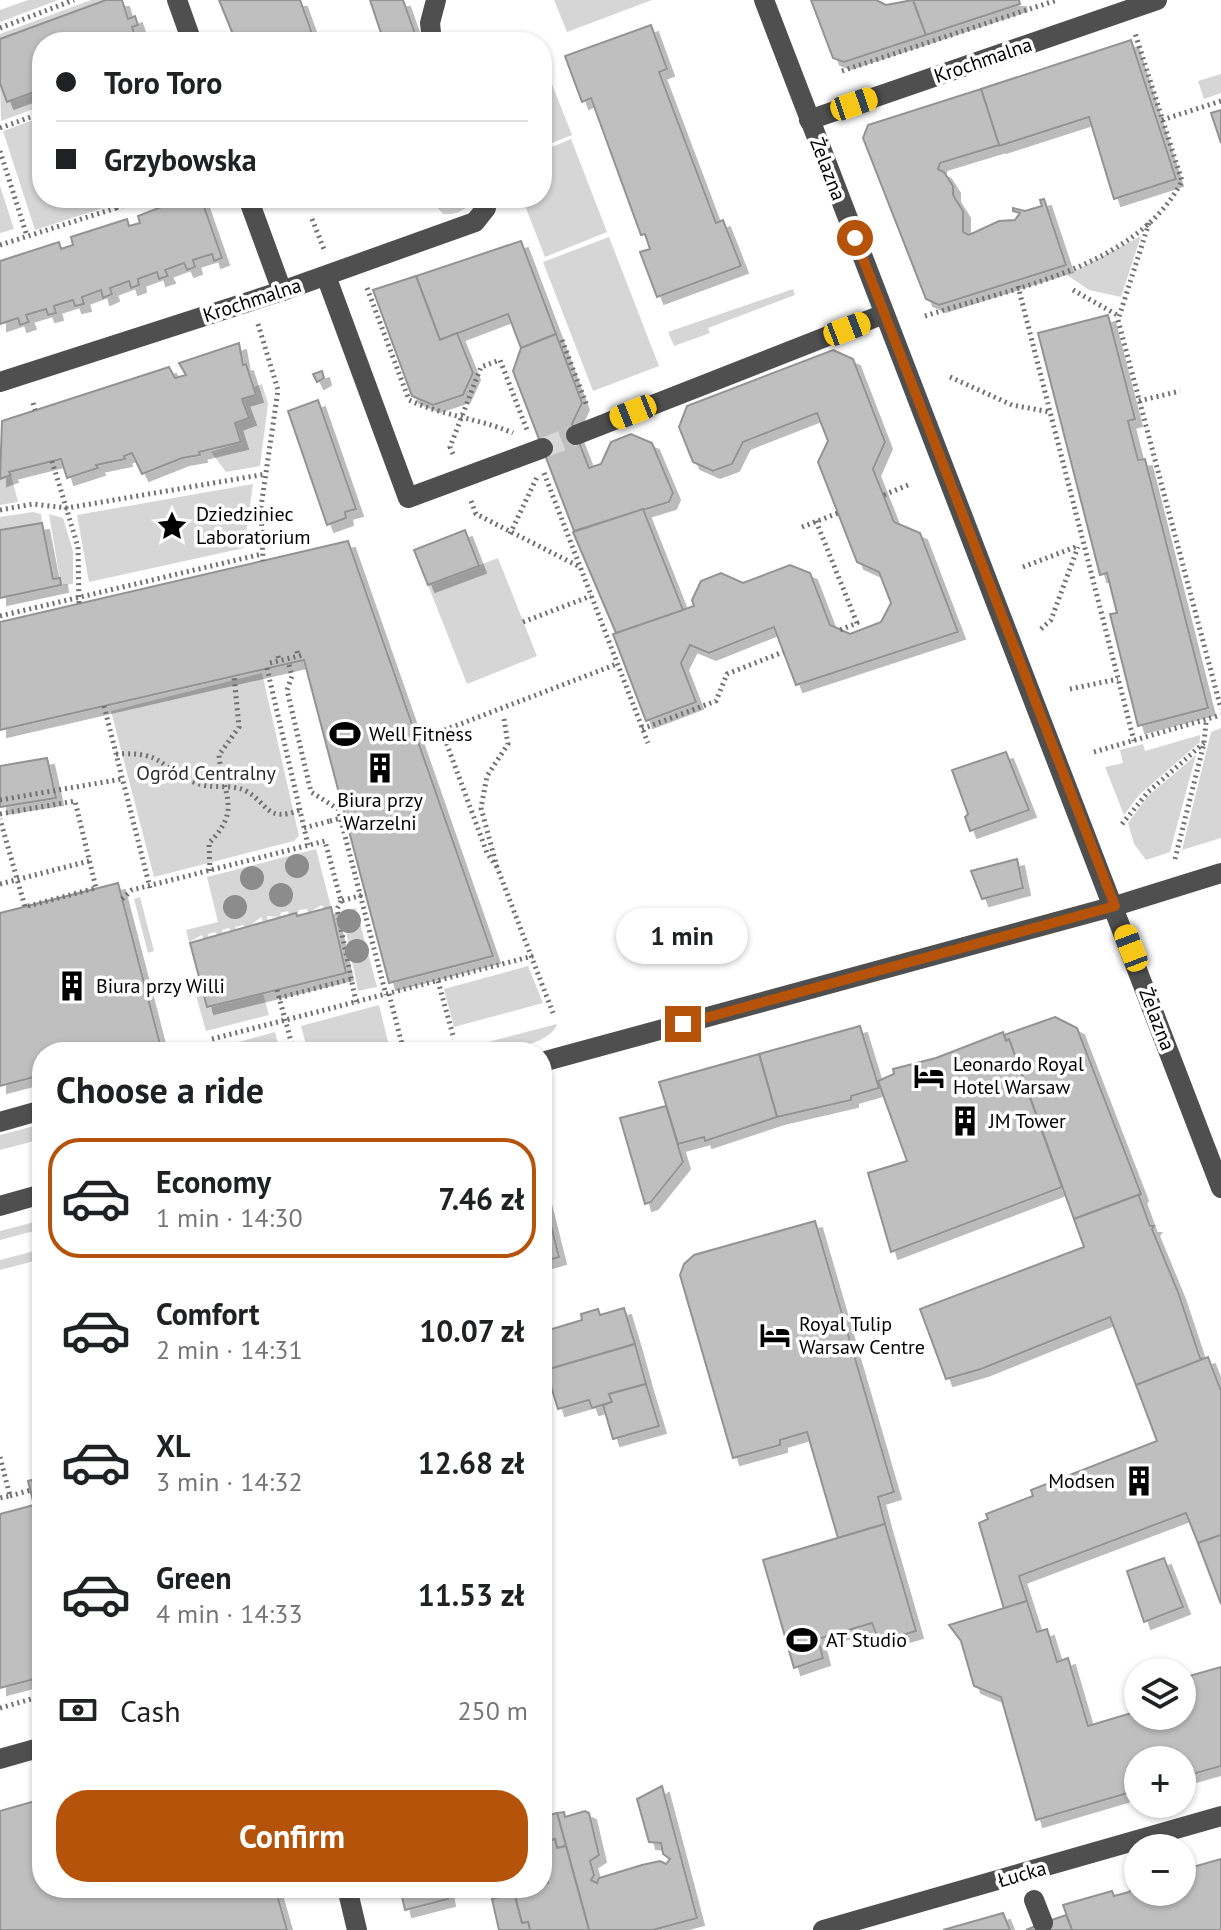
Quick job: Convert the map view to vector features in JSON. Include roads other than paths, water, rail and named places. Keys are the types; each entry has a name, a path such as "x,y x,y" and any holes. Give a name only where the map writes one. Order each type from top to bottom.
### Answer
{"street":[{"path":"177,0 188,32"},
{"path":"431,32 436,0"},
{"name":"Żelazna","path":"764,0 1221,1188"},
{"name":"Krochmalna","path":"809,120 1157,0"},
{"path":"252,208 282,291"},
{"name":"Krochmalna","path":"0,382 326,276 475,222 483,208"},
{"path":"326,276 408,498 537,447"},
{"path":"586,431 884,314"},
{"path":"552,1059 1115,906 1221,873"},
{"path":"0,1122 32,1113"},
{"path":"0,1206 32,1197"},
{"path":"0,1759 32,1750"},
{"name":"Łucka","path":"823,1930 1221,1816"},
{"path":"349,1898 357,1930"},
{"path":"1034,1900 1043,1923"}],"tunnel":[{"path":"543,448 576,435"}],"place":[{"name":"Dziedziniec Laboratorium","path":"172,526"},
{"name":"Well Fitness","path":"345,734"},
{"name":"Biura przy Warzelni","path":"380,768"},
{"name":"Biura przy Willi","path":"72,986"},
{"name":"Leonardo Royal Hotel Warsaw","path":"929,1076"},
{"name":"JM Tower","path":"965,1121"},
{"name":"Royal Tulip Warsaw Centre","path":"775,1335"},
{"name":"Modsen","path":"1139,1481"},
{"name":"AT Studio","path":"802,1640"}],"park label":[{"name":"Ogród Centralny","path":"206,773"}]}
